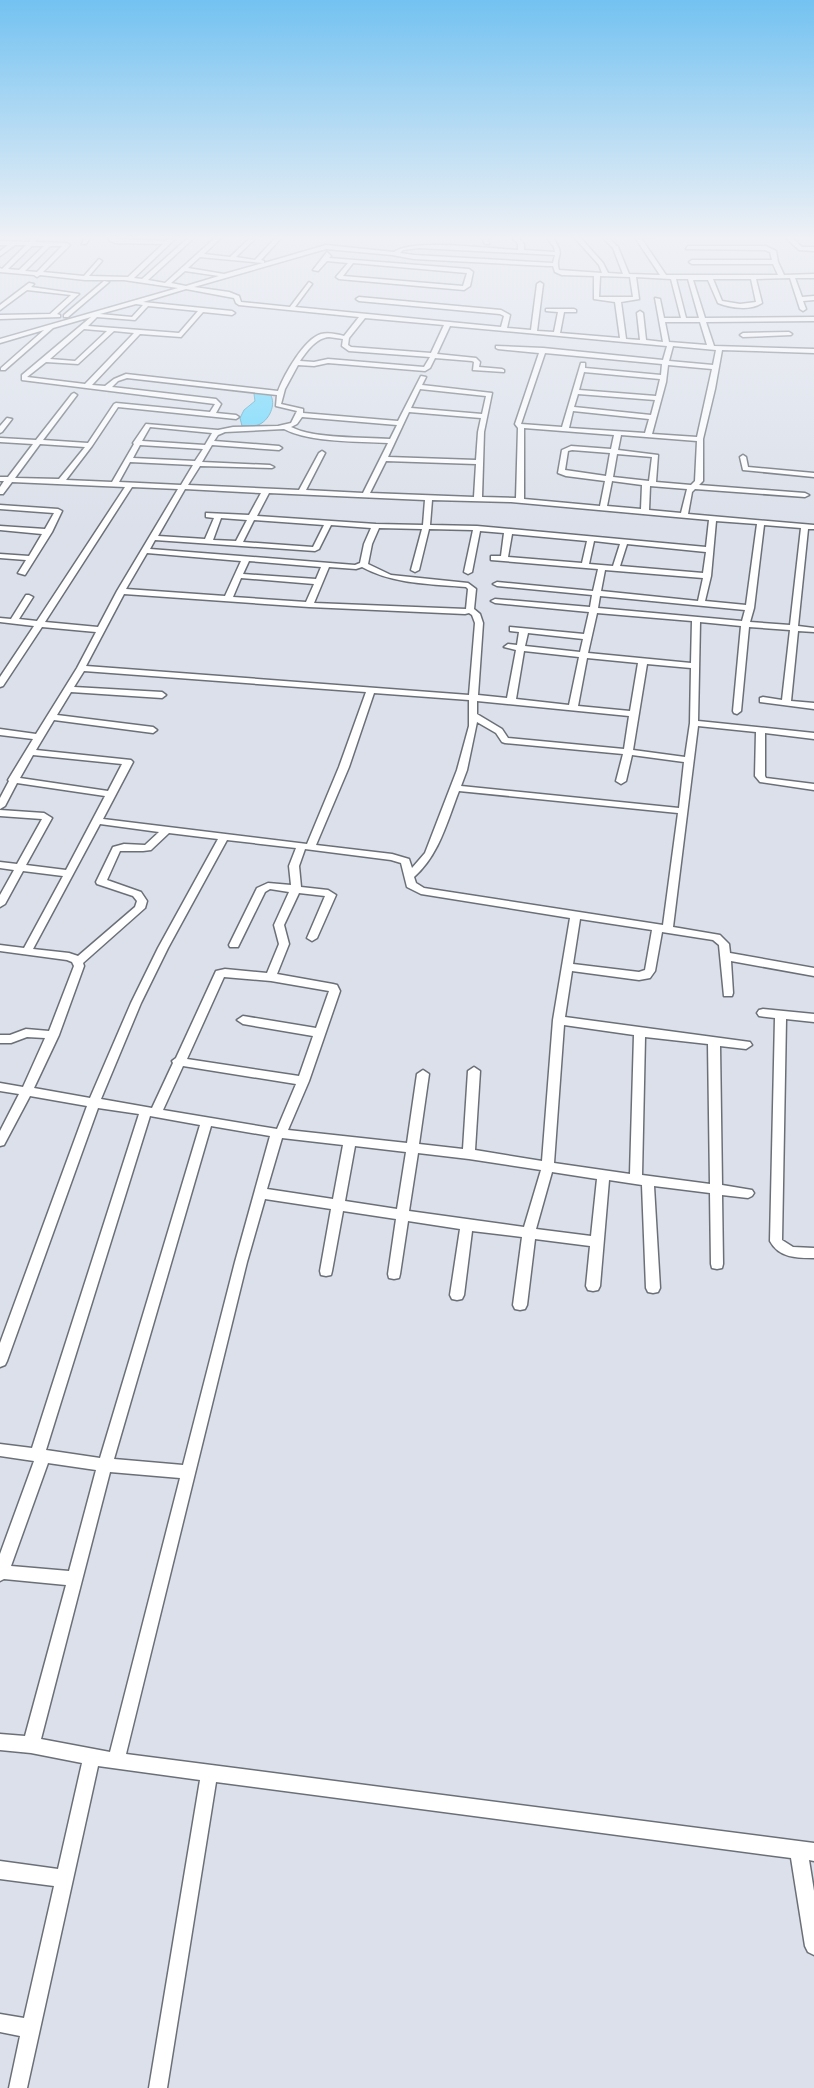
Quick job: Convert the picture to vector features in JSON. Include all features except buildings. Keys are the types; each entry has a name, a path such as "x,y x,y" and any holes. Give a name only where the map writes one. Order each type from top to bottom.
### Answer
{"street":[{"path":"0,341 25,333"},
{"path":"2,369 43,333"},
{"path":"75,333 24,377 27,380 88,385 216,401 218,404 212,414"},
{"path":"45,360 76,363 108,333"},
{"path":"88,385 137,333"},
{"path":"159,333 182,335 183,333"},
{"path":"349,333 346,338 346,349 474,359 477,362 475,369 502,371"},
{"path":"296,363 314,364 328,361 425,370 443,333"},
{"path":"551,333 668,344 814,351"},
{"path":"622,333 623,340"},
{"path":"642,333 643,342"},
{"path":"648,436 663,377 668,344 665,333"},
{"path":"684,516 689,491 699,481 700,440 715,367 715,347 708,333"},
{"path":"748,348 743,335 789,334 797,350"},
{"path":"146,426 154,424 218,432 292,425 301,412 299,409 278,405 280,393 296,363 319,337 346,338"},
{"path":"498,347 715,367"},
{"path":"520,500 521,426 518,424 544,350"},
{"path":"377,365 386,352"},
{"path":"565,430 586,355"},
{"path":"2,369 11,371"},
{"path":"582,370 663,377"},
{"path":"19,372 27,374"},
{"path":"107,388 116,380 126,376 280,393"},
{"path":"366,495 423,377"},
{"path":"418,387 490,394 481,432 478,499"},
{"path":"576,392 658,398"},
{"path":"0,492 74,395"},
{"path":"60,483 90,446 114,406 120,404 236,417"},
{"path":"114,485 146,426 152,408"},
{"path":"571,409 653,417"},
{"path":"408,410 485,416"},
{"path":"299,415 401,423"},
{"path":"0,431 9,419"},
{"path":"284,426 288,430 309,434 392,441"},
{"path":"521,426 700,440"},
{"path":"0,806 39,737 82,668 121,591 147,550 196,464 218,432"},
{"path":"603,508 618,433"},
{"path":"0,440 90,446"},
{"path":"136,443 279,448"},
{"path":"644,512 649,484 656,455 571,448 565,450 562,472 608,480 649,484 805,495"},
{"path":"302,492 322,453"},
{"path":"743,457 745,469 814,475"},
{"path":"383,459 480,462"},
{"path":"127,460 270,467"},
{"path":"0,479 430,498 520,500 810,527 786,703"},
{"path":"0,684 130,485"},
{"path":"238,544 266,491"},
{"path":"415,570 426,528 430,498"},
{"path":"0,507 58,511 48,532 22,573"},
{"path":"209,515 376,526 477,528 710,550"},
{"path":"208,542 218,516"},
{"path":"701,603 707,576 713,518"},
{"path":"737,711 745,624 750,608 762,522"},
{"path":"154,538 316,549 329,523"},
{"path":"363,565 368,544 376,526"},
{"path":"0,528 48,532"},
{"path":"468,572 477,528"},
{"path":"504,559 508,532"},
{"path":"585,566 592,540"},
{"path":"616,568 624,542"},
{"path":"147,550 326,565 356,567 363,565 390,577 468,585 472,589 470,610"},
{"path":"1,557 31,558"},
{"path":"228,599 246,558"},
{"path":"494,558 707,576"},
{"path":"309,605 326,565"},
{"path":"573,707 586,636 602,567"},
{"path":"239,576 319,582"},
{"path":"497,584 750,608"},
{"path":"121,591 309,605 465,612 470,610"},
{"path":"14,621 29,596"},
{"path":"495,600 814,630"},
{"path":"409,876 427,859 462,770 472,726 479,623 476,614 470,610"},
{"path":"568,968 639,976 646,975 650,971 663,929 683,811 694,723 696,619"},
{"path":"0,620 102,630"},
{"path":"513,629 586,636"},
{"path":"511,701 524,630"},
{"path":"508,647 695,666"},
{"path":"621,781 635,714 643,661"},
{"path":"82,668 511,701 635,714"},
{"path":"68,689 162,695"},
{"path":"271,977 284,944 279,925 296,888 294,866 344,767 371,690"},
{"path":"763,700 814,706"},
{"path":"472,715 483,719 499,731 505,740 689,760"},
{"path":"52,717 153,730"},
{"path":"694,723 814,736"},
{"path":"761,730 760,776 762,780 814,787"},
{"path":"0,732 39,737"},
{"path":"27,951 128,762 32,752"},
{"path":"14,780 111,794"},
{"path":"455,788 683,811"},
{"path":"0,814 44,816 47,818 0,904"},
{"path":"97,821 400,859 405,861 411,886 421,891 716,937 724,944 728,993"},
{"path":"78,962 140,908 142,904 137,894 101,882 116,849 120,846 147,848 166,830"},
{"path":"0,1361 94,1102 159,956 224,836"},
{"path":"0,865 69,874"},
{"path":"234,945 263,887 296,888 331,895 312,938"},
{"path":"520,1305 530,1233 548,1165 559,1020 576,915"},
{"path":"0,948 69,957 78,962"},
{"path":"725,956 814,972"},
{"path":"0,1142 28,1090 53,1035 79,966 78,962"},
{"path":"76,1579 0,1573 40,1456 151,1112 178,1061 218,976 225,973 271,977 335,989 303,1081 279,1133 260,1193 116,1761"},
{"path":"763,1013 814,1018"},
{"path":"781,1015 776,1241 782,1249 793,1253 814,1253"},
{"path":"243,1020 320,1033"},
{"path":"559,1020 746,1045"},
{"path":"640,1032 642,1179 652,1288"},
{"path":"0,1039 11,1039 26,1033 53,1035"},
{"path":"714,1042 717,1264"},
{"path":"178,1061 303,1081"},
{"path":"469,1154 474,1071"},
{"path":"394,1274 423,1074"},
{"path":"0,1087 28,1090 279,1133 469,1154 603,1175 748,1193"},
{"path":"31,1745 105,1465 207,1121"},
{"path":"326,1271 350,1142"},
{"path":"593,1286 603,1175"},
{"path":"260,1193 467,1225 597,1242"},
{"path":"457,1295 467,1225"},
{"path":"0,1450 105,1465 188,1472"},
{"path":"0,1742 31,1745 91,1758 806,1851 814,1946"},
{"path":"18,2088 91,1758"},
{"path":"158,2088 209,1773"},
{"path":"0,1870 64,1879"},
{"path":"0,2024 31,2029"}],"water":[{"path":"257,392 270,394 273,402 271,412 266,420 258,425 242,426 240,418 244,410 255,401 254,394"}]}
